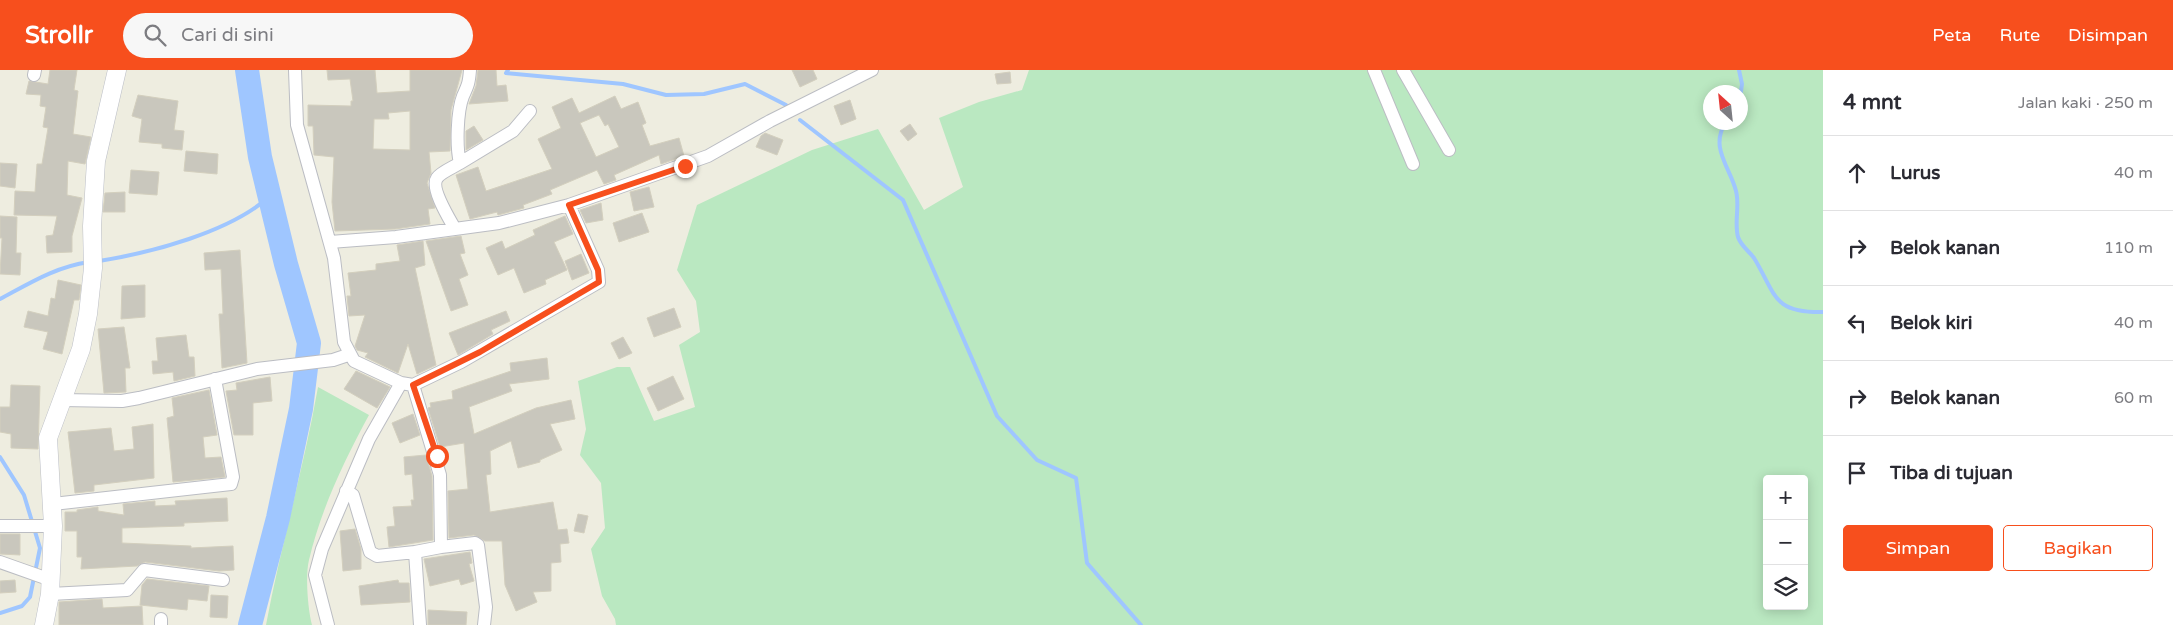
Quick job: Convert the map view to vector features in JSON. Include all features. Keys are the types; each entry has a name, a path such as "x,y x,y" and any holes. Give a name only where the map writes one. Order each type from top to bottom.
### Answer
{"street":[{"path":"44,625 48,526 53,504 48,465 48,438 81,349 93,268 93,194 96,161 117,70"},
{"path":"295,70 297,125 330,242 340,326 348,355 362,366 407,384 440,475 441,548"},
{"path":"460,163 458,135 463,96 469,87 470,70"},
{"path":"330,242 499,224 569,205 708,156 778,117 872,70"},
{"path":"1374,70 1413,164"},
{"path":"1403,70 1449,150"},
{"path":"455,230 437,194 435,185 437,178 513,131 530,111"},
{"path":"328,625 315,576 322,549 369,440 407,384 480,352 599,282 598,270 569,205"},
{"path":"61,400 122,401 257,369 333,360 348,355"},
{"path":"53,504 231,484 233,477 215,378"},
{"path":"346,491 353,495 370,552 377,556 475,543 478,545 486,607 484,625"},
{"path":"0,526 48,526"},
{"path":"415,552 420,625"},
{"path":"0,562 45,582 127,590 144,570 182,573 200,578 223,580"}],"green space":[{"path":"1029,70 1823,70 1823,625 616,625 615,619 602,596 591,549 605,528 601,483 580,455 586,429 578,381 617,367 630,367 654,421 695,407 679,345 700,332 696,301 677,270 697,205 812,150 878,129 924,210 963,187 939,118 979,102 1022,90"},
{"path":"318,387 369,415 334,486 314,541 307,575 308,602 312,625 266,625 306,447"}],"building":[{"path":"50,70 77,70 74,90 78,91 73,134 91,137 85,164 68,161 67,195 82,198 72,236 72,252 47,253 46,236 53,235 57,216 14,215 15,191 35,192 37,164 42,164 48,128 43,127 46,107 40,106 41,95 26,94 29,81 48,84"},
{"path":"327,70 375,70 377,93 410,91 410,70 462,70 451,110 450,151 429,152 431,173 427,183 435,208 428,209 430,224 395,229 335,231 332,202 334,157 314,155 313,126 308,126 308,105 351,106 351,101 353,101 350,79 328,80","holes":["410,111 410,150 373,149 374,119 389,119 388,113"]},
{"path":"478,70 496,70 497,86 506,85 508,101 469,104 476,86"},
{"path":"792,70 813,70 817,79 800,87"},
{"path":"1010,72 1011,83 997,84 995,74"},
{"path":"138,95 178,101 174,130 184,131 182,150 162,148 162,144 139,142 142,119 132,116"},
{"path":"615,96 621,109 638,102 646,123 642,125 650,146 679,138 684,156 661,164 659,155 614,175 616,180 604,184 597,170 550,190 552,194 523,205 524,208 498,215 497,212 470,219 456,175 478,167 486,191 552,169 538,139 561,128 552,107 572,98 579,113","holes":["599,115 605,126 608,124 619,147 596,157 580,123"]},
{"path":"850,100 856,119 841,125 834,106"},
{"path":"910,124 917,134 908,141 900,131"},
{"path":"474,126 483,140 466,150 466,131"},
{"path":"765,133 783,140 777,155 756,147 761,136"},
{"path":"186,151 218,154 217,174 184,171"},
{"path":"0,163 17,164 15,188 0,186"},
{"path":"131,170 159,172 157,195 129,193"},
{"path":"649,187 654,207 634,211 630,192"},
{"path":"125,192 125,212 103,212 105,193"},
{"path":"601,203 603,220 586,223 580,210"},
{"path":"642,213 649,232 619,242 613,223"},
{"path":"0,216 17,217 16,253 21,253 20,275 0,274 2,238 0,238"},
{"path":"565,216 573,234 554,242 567,270 545,280 546,284 524,293 514,268 498,275 486,248 502,241 505,249 535,235 533,230"},
{"path":"461,236 465,253 460,254 468,275 459,279 468,305 451,311 426,241"},
{"path":"423,241 425,265 415,268 436,365 417,374 408,344 398,373 365,357 368,353 357,350 355,346 365,315 349,316 347,296 351,296 348,273 376,270 376,264 400,261 397,245"},
{"path":"240,250 247,363 222,368 219,314 223,314 221,269 205,270 204,253"},
{"path":"581,254 589,273 572,280 565,261"},
{"path":"58,280 81,285 79,300 74,300 62,354 43,349 48,332 24,327 28,311 48,316 51,298 55,299"},
{"path":"145,285 145,317 121,319 122,286"},
{"path":"674,308 681,327 654,337 647,318"},
{"path":"506,311 510,321 491,330 493,334 458,355 449,333"},
{"path":"124,327 130,368 125,368 126,392 104,393 98,329"},
{"path":"186,335 189,357 194,357 195,376 174,381 173,372 153,374 152,361 158,361 156,338"},
{"path":"623,337 632,353 619,359 611,343"},
{"path":"547,358 549,379 509,384 512,391 469,407 474,434 536,408 571,400 575,419 550,424 562,450 540,460 540,462 518,468 511,441 490,451 491,474 486,475 490,512 553,502 558,530 567,529 569,543 560,544 561,562 551,563 551,591 533,592 537,602 516,611 505,585 502,541 485,541 474,535 449,538 448,491 468,489 464,443 440,447 428,408 431,407 430,403 453,399 452,391 511,371 510,363"},
{"path":"356,371 390,387 377,408 344,389"},
{"path":"673,376 684,399 658,411 647,388"},
{"path":"270,377 272,401 253,403 253,435 234,435 226,391 237,390 236,383"},
{"path":"11,385 40,386 38,449 11,448 11,434 0,432 0,407 10,407"},
{"path":"209,390 217,435 203,437 205,458 221,457 225,477 173,482 167,418 174,416 172,398"},
{"path":"413,414 420,435 400,443 392,423"},
{"path":"153,424 154,478 94,485 94,491 75,493 68,432 111,428 114,451 134,449 132,427"},
{"path":"426,455 432,476 433,540 389,547 387,527 395,526 393,507 412,506 411,500 414,500 412,474 405,475 404,457"},
{"path":"227,498 228,521 184,523 184,526 122,528 122,543 191,546 191,548 233,546 234,570 219,571 145,562 137,566 81,569 82,557 77,557 77,531 65,531 65,512 77,512 77,510 98,507 98,511 124,515 123,504 155,501 155,506 176,505 175,501"},
{"path":"578,514 588,516 584,533 574,531"},
{"path":"355,529 361,549 361,569 343,571 340,531"},
{"path":"0,534 20,534 20,555 0,554"},
{"path":"470,552 472,563 469,564 474,581 461,585 459,579 430,586 424,559"},
{"path":"147,579 209,586 207,601 188,599 187,610 140,605 142,585"},
{"path":"15,580 16,592 0,593 0,581"},
{"path":"398,580 399,583 409,583 410,602 361,605 359,586"},
{"path":"211,595 228,596 227,618 210,617"},
{"path":"102,599 103,608 142,606 143,625 59,625 59,602"},
{"path":"428,610 467,612 466,625 428,625"}],"waterway":[{"path":"247,70 260,157 286,264 309,343 301,409 278,518 250,625"},
{"path":"508,70 506,73 623,84 666,95 704,94 745,84 786,105"},
{"path":"1739,70 1742,85"},
{"path":"800,120 903,200 997,416 1037,460 1076,478 1087,563 1141,625"},
{"path":"1722,130 1720,148 1722,157 1736,191 1739,240 1754,258 1778,299 1794,309 1823,312"},
{"path":"99,261 142,253 189,239 234,220 254,209 270,196"},
{"path":"0,299 54,272 89,262"},
{"path":"0,457 24,495 40,548 30,597 22,606 0,613"}],"route":[{"path":"437,456 426,431 413,385 480,352 599,282 598,270 569,205 614,188 685,166"}]}
